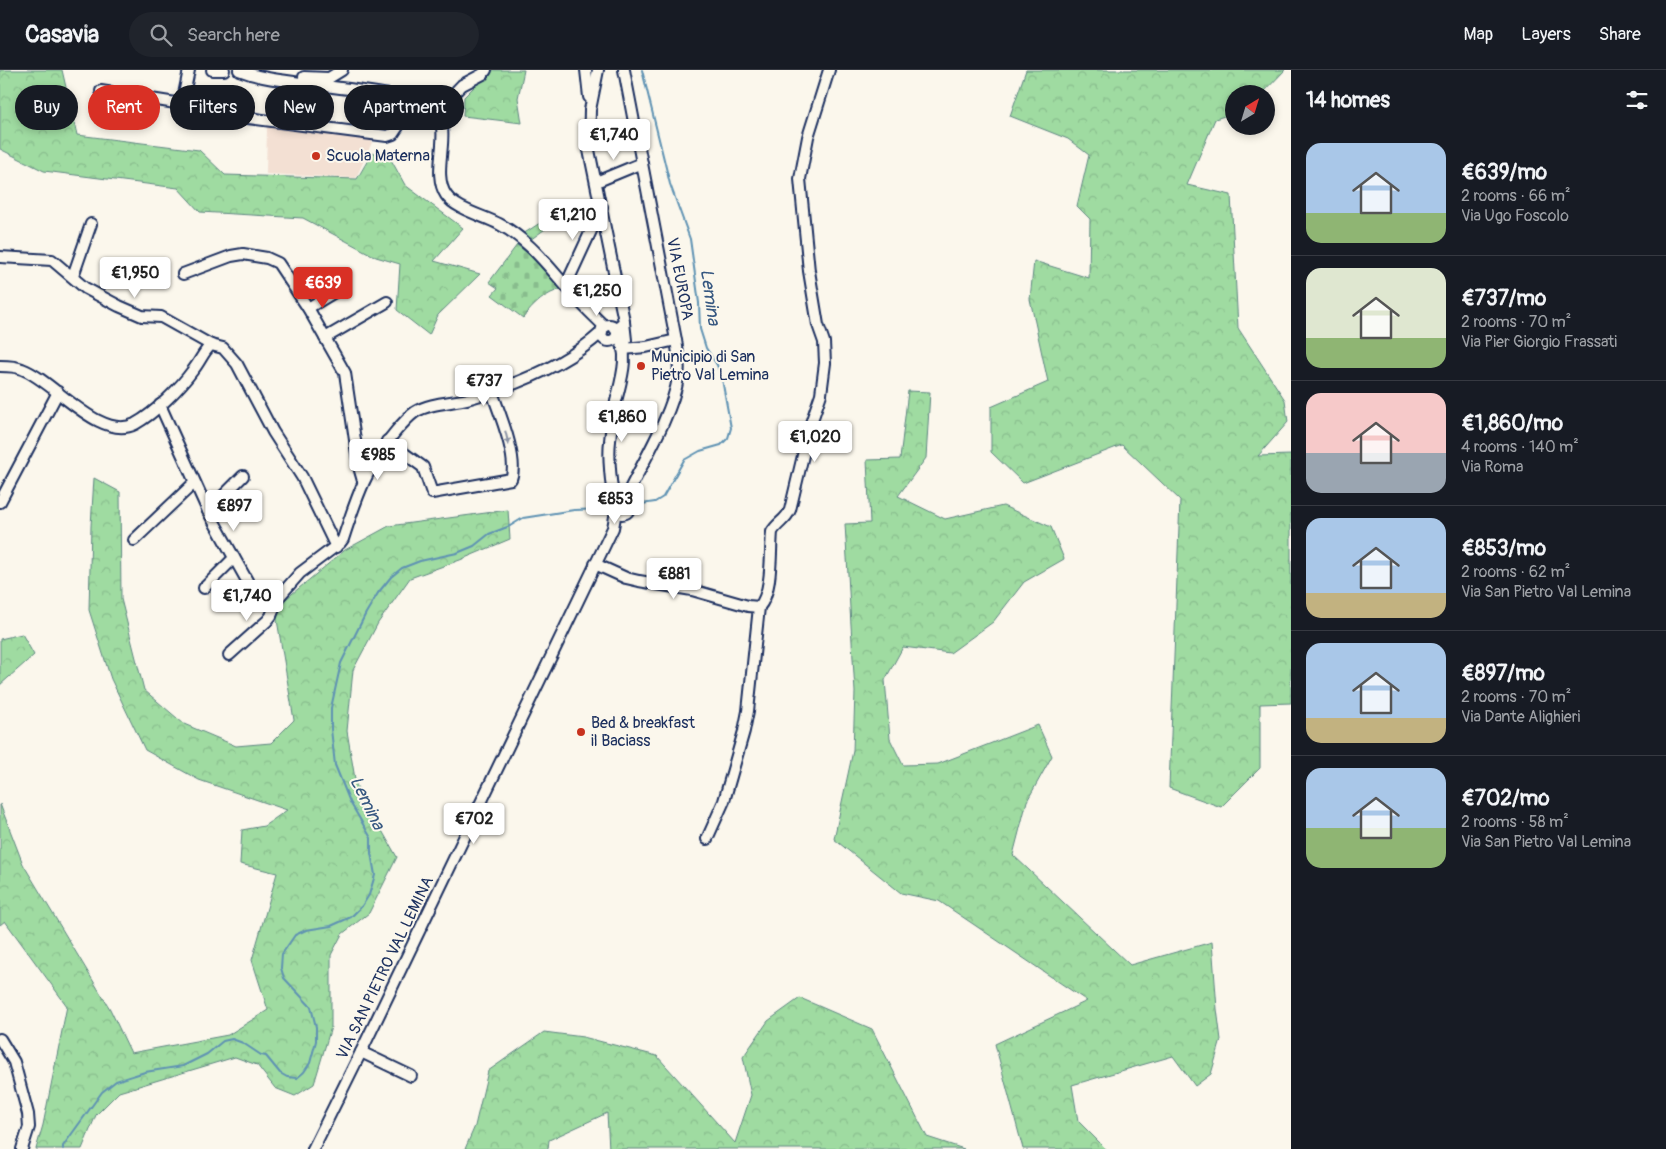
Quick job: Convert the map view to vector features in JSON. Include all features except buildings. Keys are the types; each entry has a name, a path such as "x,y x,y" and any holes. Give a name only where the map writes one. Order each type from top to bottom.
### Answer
{"street":[{"path":"186,85 189,70"},
{"path":"212,70 224,70"},
{"path":"239,70 270,79 344,89"},
{"path":"270,79 272,73 324,79 333,77 342,70"},
{"path":"462,85 483,74 486,70"},
{"path":"586,70 590,110 589,150 602,206 612,330 621,341 623,354 623,369 610,440 613,489 620,504"},
{"path":"590,110 598,70"},
{"name":"VIA EUROPA","path":"620,504 627,489 631,487 654,441 675,390 679,365 676,340 624,70"},
{"path":"707,839 724,801 744,731 748,711 759,607 764,600 767,589 772,532 786,518 790,510 810,426 821,394 825,363 824,342 818,325 810,279 800,179 813,114 829,70"},
{"path":"255,119 387,136 393,134 396,130"},
{"path":"442,130 442,181 445,194 455,204 500,224 515,234 547,263 574,295 612,330 626,340 623,354"},
{"path":"596,182 642,163"},
{"path":"566,285 602,206"},
{"path":"73,276 91,224"},
{"path":"183,274 231,256 243,254 268,258 278,263 308,308 345,373 359,468 363,481"},
{"path":"0,257 52,260 85,288 119,306 142,316 161,316 211,345 223,348 237,364 273,432 302,477 336,547"},
{"path":"308,308 343,287"},
{"path":"325,338 387,302"},
{"path":"230,655 267,622 278,598 300,573 336,547 343,539 363,481 387,441 406,420 426,407 492,392 548,368 612,330"},
{"path":"623,354 676,340"},
{"path":"0,366 24,369 98,420 114,427 127,427 135,424 160,405 190,374 211,345"},
{"path":"0,502 58,392"},
{"path":"387,441 423,467 432,494 511,479 513,473 508,439 492,392"},
{"path":"160,405 194,483 255,595 266,601 278,598"},
{"path":"208,511 243,476"},
{"path":"134,540 194,483"},
{"name":"VIA SAN PIETRO VAL LEMINA","path":"313,1149 595,564 612,528 620,504"},
{"path":"204,588 234,558"},
{"path":"595,564 619,575 639,581 692,590 748,606 759,607"},
{"path":"0,1039 14,1062 28,1114 29,1127 22,1149"},
{"path":"361,1052 411,1076"}],"shaded area":[{"name":"Scuola Materna","path":"267,130 296,130 374,138 356,178 266,174"}],"green space":[{"path":"0,70 62,70 65,85 15,85 15,130 76,130 77,135 199,150 225,175 357,179 372,153 389,156 405,185 463,228 434,261 480,274 438,315 429,335 397,310 400,264 376,257 303,218 200,212 178,188 44,171 0,149"},
{"path":"491,70 524,70 518,98 522,123 464,116 464,97"},
{"path":"1026,70 1285,70 1271,85 1225,85 1225,116 1215,119 1187,185 1231,195 1238,328 1285,400 1288,422 1258,456 1291,455 1291,703 1260,704 1260,768 1221,807 1169,788 1180,500 1122,445 1023,483 991,452 991,407 1048,382 1030,299 1034,261 1089,278 1090,219 1077,206 1089,155 1068,139 1010,116"},
{"path":"543,221 548,227 530,240 523,234"},
{"path":"517,245 550,271 548,274 563,289 551,293 540,300 523,318 492,295 498,288 489,282"},
{"path":"908,391 930,392 926,458 898,496 945,519 1003,506 1051,527 1064,559 1024,582 993,622 950,653 903,647 885,680 890,739 903,765 938,764 1038,725 1052,756 1027,801 1013,855 1130,965 1212,942 1221,1040 1211,1074 1195,1086 1173,1056 1072,1085 1078,1121 1106,1149 1023,1149 995,1044 1087,1001 939,901 901,893 834,839 853,751 855,692 845,524 870,523 867,460 900,459"},
{"path":"94,478 120,492 121,599 144,690 184,724 236,746 271,743 294,720 275,608 345,550 389,526 508,510 510,539 410,578 378,623 353,670 347,731 356,785 397,857 369,913 342,934 331,955 331,1027 314,1084 295,1096 275,1088 257,1065 235,1057 119,1092 96,1115 82,1149 36,1149 43,1125 67,1006 5,921 0,925 0,804 23,864 110,1009 131,1053 228,1035 268,1010 252,960 277,873 240,864 242,830 264,826 287,810 199,780 145,750 111,679 89,610"},
{"path":"22,634 34,655 0,685 0,639"},
{"path":"800,998 872,1029 927,1137 964,1149 609,1149 607,1113 549,1140 548,1149 465,1149 475,1126 488,1071 544,1032 583,1037 657,1056 735,1143 751,1095 743,1057 768,1021"}],"waterway":[{"name":"Lemina","path":"635,505 655,502 663,497 684,460 700,451 721,445 728,438 731,428 722,379 717,365 706,348 700,329 699,303 690,239 670,184 642,70"},
{"name":"Lemina","path":"63,1149 63,1146 102,1092 116,1081 145,1072 183,1066 207,1054 223,1041 232,1039 243,1043 261,1055 266,1056 280,1073 287,1077 297,1078 304,1072 310,1063 316,1041 316,1027 311,1007 284,978 281,968 282,954 295,935 306,930 331,926 351,917 362,906 369,895 375,875 371,853 371,838 350,802 335,765 331,729 331,708 341,663 366,613 378,593 391,577 402,568 420,561 457,553 474,546 489,534 510,526 523,518 574,510 608,509"}],"place":[{"name":"Scuola Materna","path":"316,156"},
{"name":"Municipio di San Pietro Val Lemina","path":"641,366"},
{"name":"Bed & breakfast il Baciass","path":"581,732"}]}
